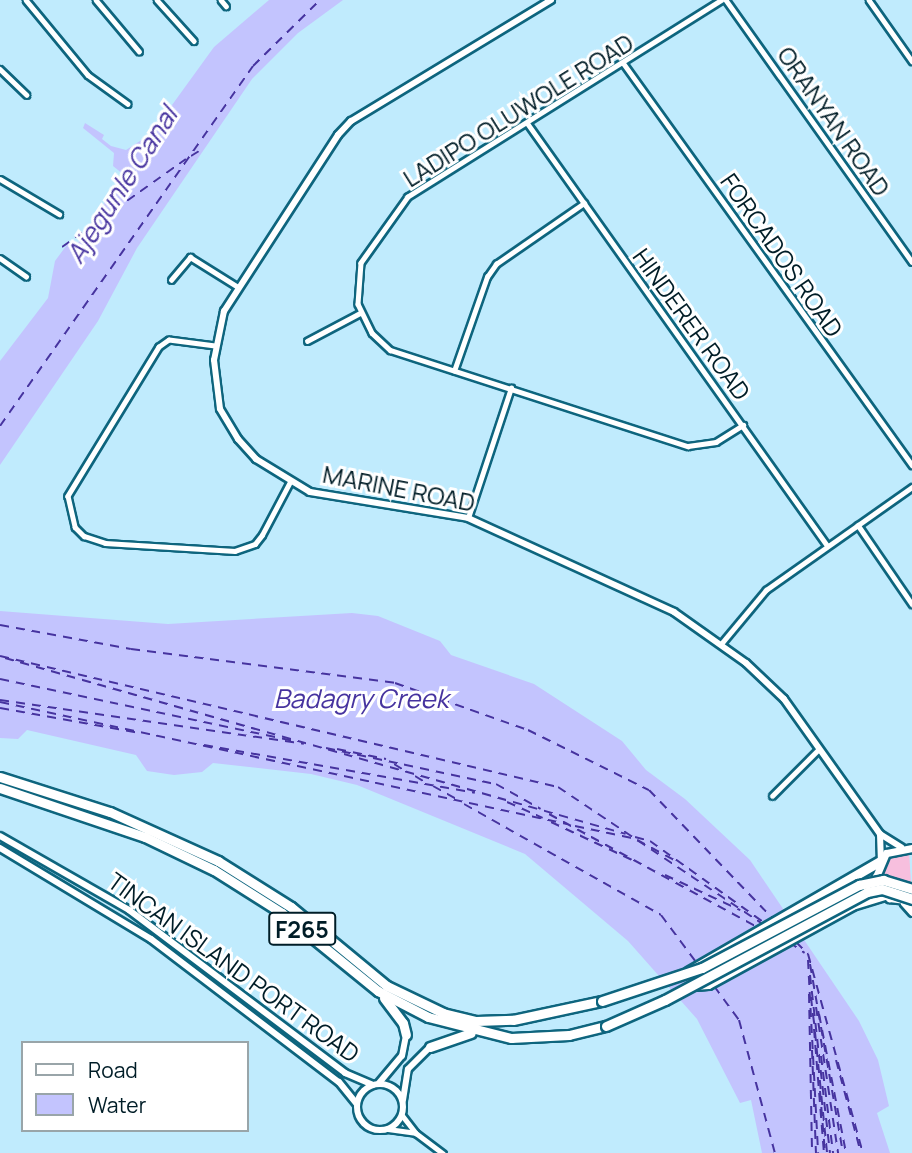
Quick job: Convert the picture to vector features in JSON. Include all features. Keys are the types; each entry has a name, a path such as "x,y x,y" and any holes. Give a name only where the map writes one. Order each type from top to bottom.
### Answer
{"highway":[{"name":"F265","path":"0,777 110,812 218,861 291,907 387,986 443,1013 494,1022 602,1001 686,975 859,885 883,880 912,889"},
{"name":"F265","path":"0,788 145,836 214,870 282,912 378,991 428,1017 476,1032 526,1038 606,1026 694,985 867,892 882,889 909,901"},
{"path":"686,975 699,962 805,906 880,860"},
{"path":"694,985 708,984 863,900 885,895"},
{"path":"378,991 403,1023 406,1035"},
{"path":"430,1047 476,1032"}],"main road":[{"path":"912,848 901,847 880,860 876,876 885,895 909,901 912,912"}],"street":[{"path":"26,0 88,75 128,104"},
{"path":"96,0 139,51"},
{"path":"157,0 194,41"},
{"path":"221,0 226,6"},
{"name":"MARINE ROAD","path":"551,0 351,121 238,287 219,323 215,346 215,387 228,426 256,459 310,492 468,518 623,586 674,612 721,644 785,699 880,834"},
{"name":"LADIPO OLUWOLE ROAD","path":"360,313 357,276 361,263 401,205 724,0"},
{"name":"ORANYAN ROAD","path":"724,0 912,262"},
{"path":"869,0 912,61"},
{"name":"FORCADOS ROAD","path":"624,64 912,465"},
{"path":"0,69 27,96"},
{"name":"HINDERER ROAD","path":"528,124 827,545"},
{"path":"0,178 59,214"},
{"path":"453,371 487,277 496,264 584,203"},
{"path":"171,280 190,257 238,287"},
{"path":"0,258 26,276"},
{"path":"307,341 360,313 390,350 688,446 716,442 743,425"},
{"path":"215,346 163,342 68,496 69,516 93,541 235,551 255,544 290,482"},
{"path":"468,518 511,388"},
{"path":"721,644 766,590 912,486"},
{"path":"858,525 912,604"},
{"path":"772,796 820,748"},
{"path":"880,834 901,847"},
{"path":"880,834 880,860"},
{"name":"TINCAN ISLAND PORT ROAD","path":"0,835 129,910 345,1073 376,1084"},
{"name":"TINCAN ISLAND PORT ROAD","path":"0,848 151,939 338,1082 357,1104"},
{"path":"406,1035 401,1056 376,1084 362,1092 357,1104 365,1125 416,1133"},
{"path":"388,1129 402,1115 408,1069 430,1047"},
{"path":"376,1084 396,1090 403,1102"},
{"path":"402,1115 416,1133 443,1153"}],"shaded area":[{"path":"909,851 912,898 895,897 880,874 887,857"}],"water":[{"name":"Ajegunle Canal","path":"269,0 343,0 298,33 252,79 137,248 98,321 0,465 0,361 48,298 55,261 69,242 76,246 123,174 113,166 114,153 83,128 85,123 104,135 102,139 111,146 126,150 151,134 214,47"},
{"name":"Badagry Creek","path":"0,611 168,624 352,613 378,616 440,641 451,655 534,684 622,741 646,770 685,799 750,860 859,1021 878,1060 889,1106 877,1113 890,1153 762,1153 751,1100 740,1103 697,1019 628,941 525,854 357,785 311,774 213,763 202,772 174,775 147,771 136,755 27,730 18,739 0,738"}],"ferry route":[{"path":"0,426 253,66 320,0"},
{"path":"191,156 199,151"},
{"path":"62,247 186,159"},
{"path":"0,625 131,649 395,683 528,730 649,790 772,918"},
{"path":"0,656 558,787 764,925"},
{"path":"5,658 626,834"},
{"path":"0,679 293,741"},
{"path":"0,700 304,744"},
{"path":"0,702 567,824"},
{"path":"0,708 140,733"},
{"path":"204,745 475,793"},
{"path":"326,748 496,784 541,809"},
{"path":"337,749 386,759"},
{"path":"394,764 407,772"},
{"path":"415,776 428,784"},
{"path":"433,786 456,799"},
{"path":"507,802 543,818"},
{"path":"464,804 661,915 696,962"},
{"path":"549,814 757,927"},
{"path":"551,822 632,860"},
{"path":"575,826 632,838"},
{"path":"635,837 650,841 763,922"},
{"path":"637,840 674,860"},
{"path":"665,875 740,910"},
{"path":"789,942 805,953"},
{"path":"796,942 808,954 863,1153"},
{"path":"808,960 818,1153"},
{"path":"810,964 843,1153"},
{"path":"810,975 830,1153"},
{"path":"714,986 739,1020 775,1153"},
{"path":"809,994 812,1153"},
{"path":"811,997 813,1016"},
{"path":"816,1007 838,1153"},
{"path":"819,1014 846,1153"},
{"path":"813,1015 815,1030"},
{"path":"814,1029 824,1153"},
{"path":"815,1032 827,1153"},
{"path":"812,1050 816,1153"},
{"path":"821,1056 833,1153"},
{"path":"836,1060 861,1153"},
{"path":"820,1091 825,1153"}]}
